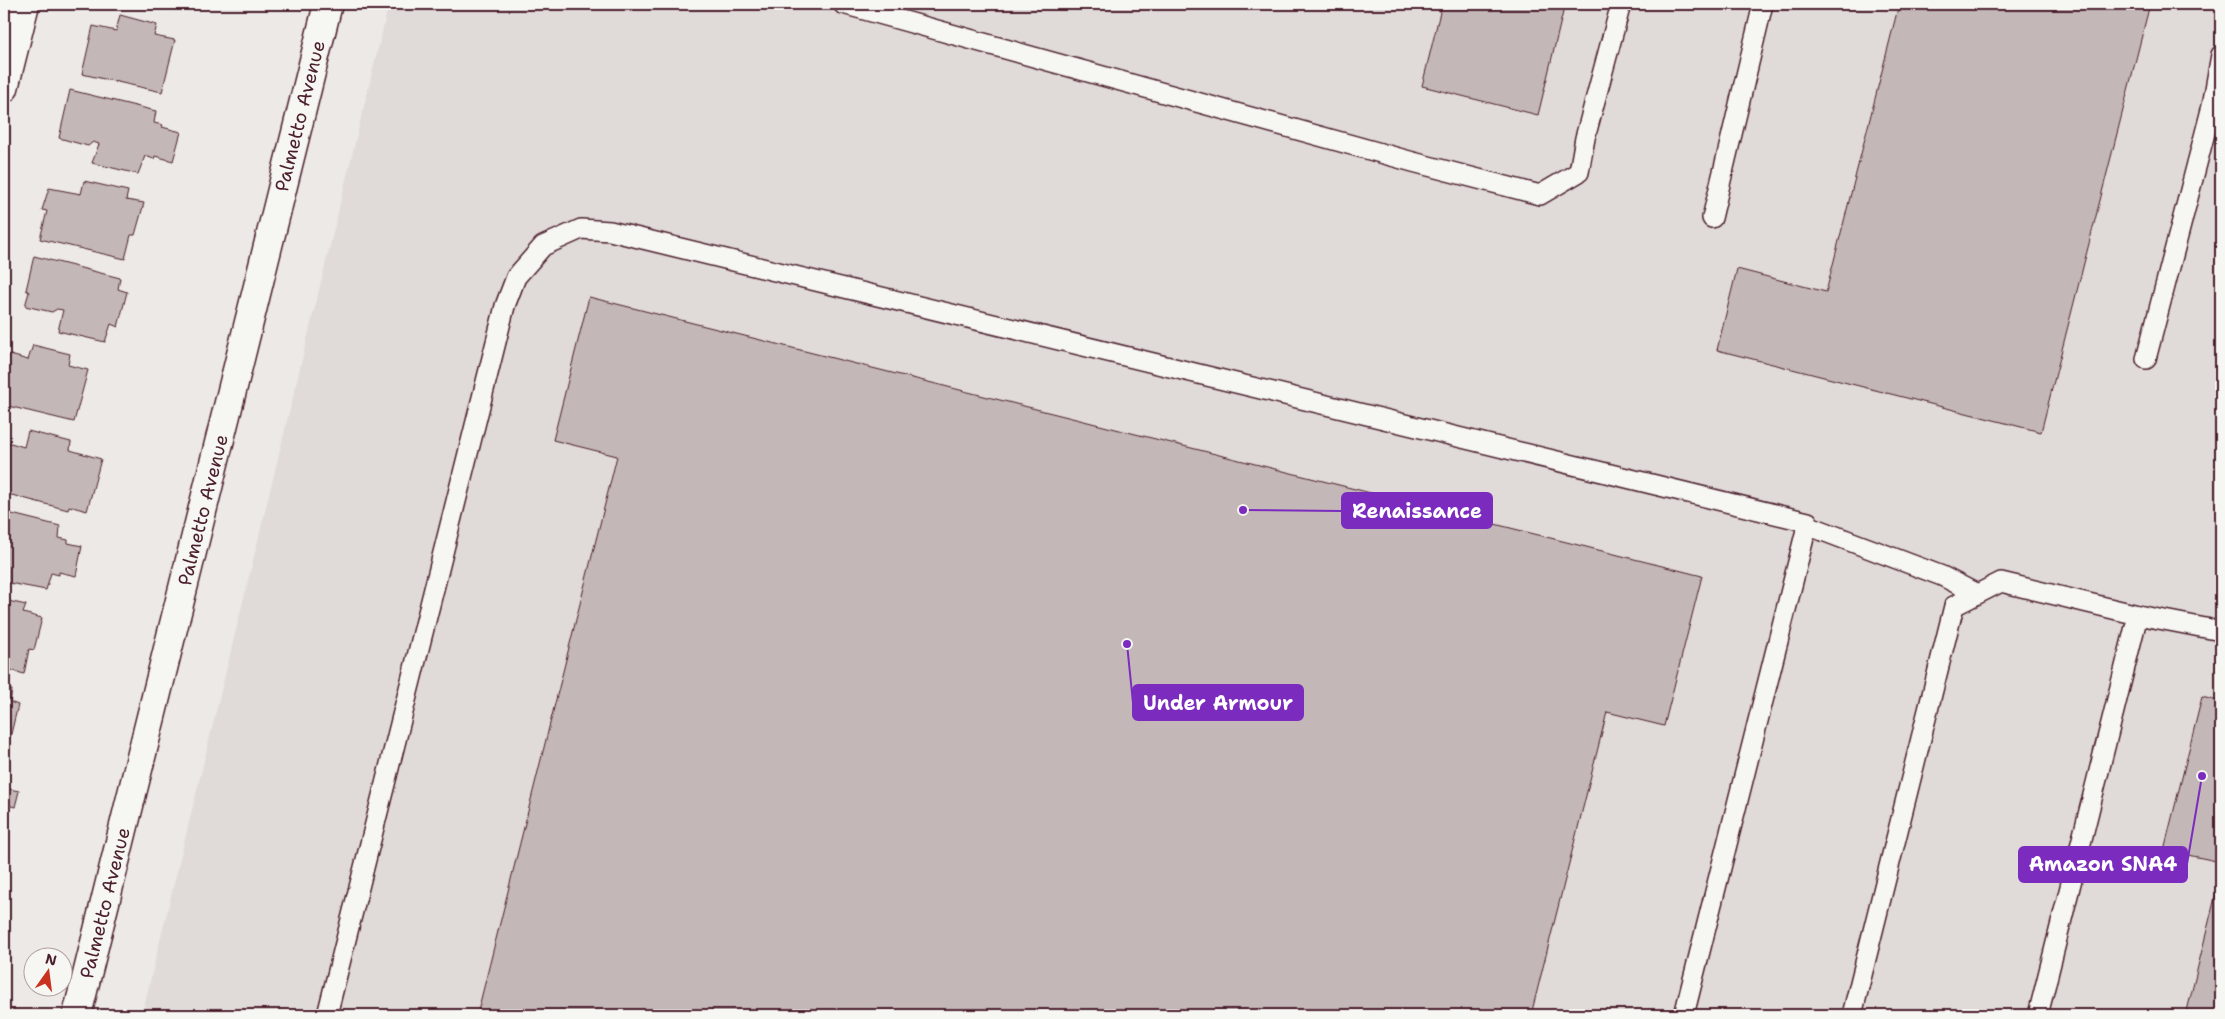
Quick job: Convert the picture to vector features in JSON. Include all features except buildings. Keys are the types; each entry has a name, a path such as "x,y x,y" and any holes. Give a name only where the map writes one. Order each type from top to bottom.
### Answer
{"street":[{"path":"4,88 25,4"},
{"name":"Palmetto Avenue","path":"77,1015 328,4"}],"lane":[{"path":"843,4 1413,162 1540,195 1579,172 1585,138 1621,4"},
{"path":"1712,218 1763,4"},
{"path":"2146,359 2212,106 2221,55"},
{"path":"328,1015 505,306 516,277 543,246 581,229 610,230 1808,522 1684,1015"},
{"path":"1807,525 1942,576 1978,594"},
{"path":"1852,1015 1954,606 2001,582 2138,616 2221,631"},
{"path":"2038,1015 2138,616"}],"shaded area":[{"path":"389,4 2221,4 2221,1015 142,1015"}],"place":[{"name":"Renaissance","path":"1243,510"},
{"name":"Under Armour","path":"1127,644"},
{"name":"Amazon SNA4","path":"2202,776"}]}
